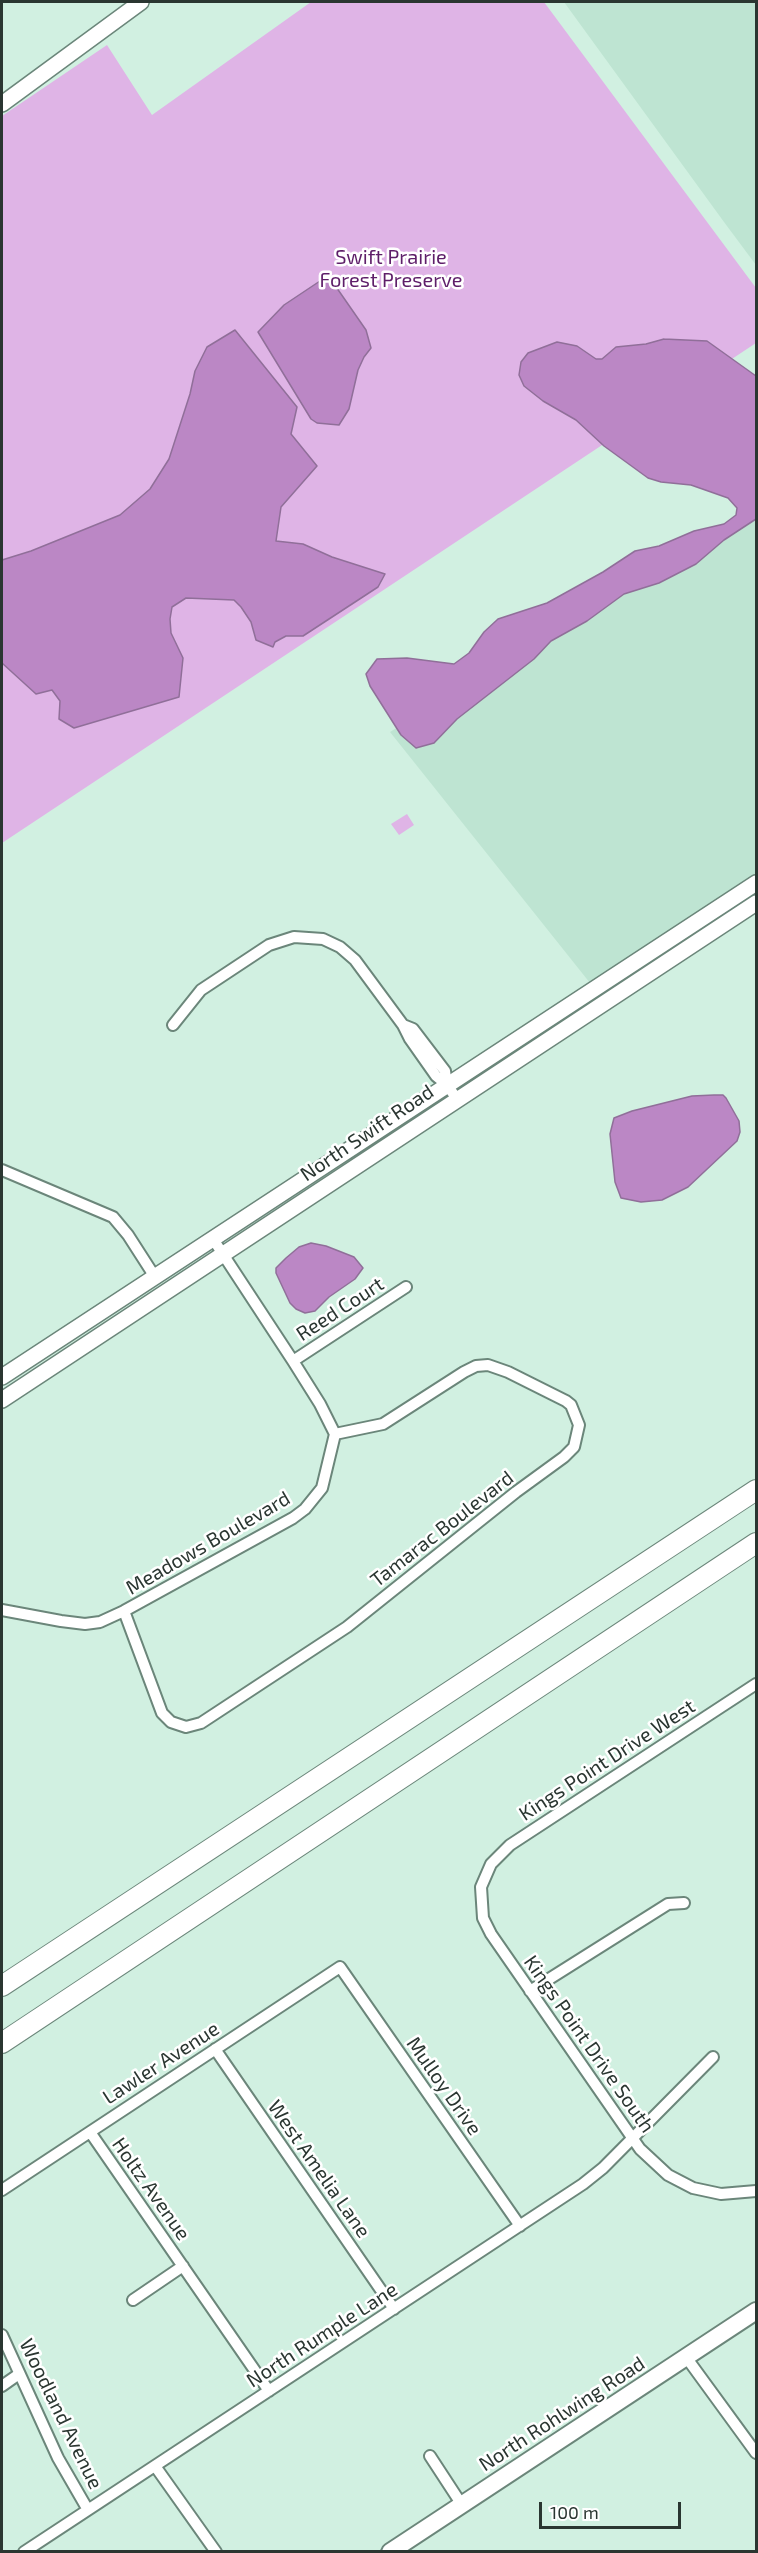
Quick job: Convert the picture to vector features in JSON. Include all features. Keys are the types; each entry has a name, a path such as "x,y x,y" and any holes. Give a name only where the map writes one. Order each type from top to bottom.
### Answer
{"highway":[{"path":"2,1986 756,1490"},
{"path":"2,2043 756,1543"},
{"path":"2,2054 126,1966 171,1930"}],"main road":[{"name":"North Rohlwing Road","path":"399,2549 756,2311"}],"street":[{"path":"2,104 141,2"},
{"name":"North Swift Road","path":"2,1377 756,883"},
{"name":"North Swift Road","path":"2,1400 756,903"},
{"path":"173,1025 201,990 269,945 284,939 299,937 323,939 348,953 404,1025 410,1039 436,1076 447,1085 457,1099"},
{"path":"2,1170 113,1218 128,1235 154,1277"},
{"path":"213,1239 320,1404 335,1434"},
{"name":"Reed Court","path":"293,1361 406,1287"},
{"name":"Tamarac Boulevard","path":"124,1611 162,1713 171,1722 186,1728 201,1723 347,1628 516,1492 564,1457 574,1447 579,1425 571,1405 566,1401 508,1372 488,1365 476,1366 464,1372 383,1424 335,1434"},
{"name":"Meadows Boulevard","path":"2,1610 85,1624 100,1622 124,1611 293,1518 305,1509 322,1488 335,1434"},
{"name":"Kings Point Drive West","path":"486,1874 495,1859 510,1845 756,1684"},
{"name":"Kings Point Drive South","path":"486,1874 481,1887 483,1918 491,1934 649,2159 668,2175 693,2188 721,2194 756,2191"},
{"path":"470,1883 481,1887"},
{"path":"530,1991 668,1904 684,1903"},
{"name":"Lawler Avenue","path":"2,2190 340,1967"},
{"name":"Mulloy Drive","path":"340,1967 520,2226"},
{"name":"West Amelia Lane","path":"215,2049 394,2308"},
{"name":"North Rumple Lane","path":"24,2552 583,2184 633,2139 713,2057"},
{"name":"Holtz Avenue","path":"90,2132 270,2391"},
{"name":"Holtz Avenue","path":"133,2300 183,2266"},
{"name":"Woodland Avenue","path":"2,2335 58,2458 88,2510"},
{"path":"686,2357 756,2452"},
{"path":"2,2386 19,2374"},
{"path":"430,2456 462,2505"},
{"path":"155,2466 216,2552"}],"shaded area":[{"path":"564,2 756,2 756,265 724,222"},
{"path":"323,279 332,281 366,330 371,348 358,370 349,409 339,425 317,423 311,419 258,332 284,305"},
{"path":"235,330 297,407 291,434 317,466 281,507 276,541 303,544 332,557 385,574 378,587 303,636 286,636 275,642 273,647 256,640 251,622 234,600 186,598 172,607 170,619 171,633 183,658 179,697 74,728 59,719 60,701 52,690 36,694 2,663 2,560 31,551 120,515 150,489 169,459 195,371 207,347"},
{"path":"664,339 707,341 756,376 756,519 724,540 696,564 659,583 624,594 587,621 551,641 534,659 457,719 434,743 416,748 401,735 370,686 366,674 377,659 407,658 454,664 469,653 484,632 498,619 547,603 603,572 635,551 659,546 694,531 724,524 736,515 737,508 728,498 691,485 661,482 648,478 604,446 576,420 543,401 524,386 519,375 521,362 528,353 557,342 577,346 596,359 602,359 616,347 646,344"},
{"path":"756,508 756,889 598,993 390,732"},
{"path":"723,1095 739,1121 740,1132 737,1141 688,1187 662,1200 641,1202 621,1198 615,1182 610,1134 614,1118 632,1111 692,1096"},
{"path":"311,1243 354,1257 363,1268 355,1279 329,1297 315,1311 305,1313 290,1303 276,1273 276,1268 299,1247"}],"green space":[{"name":"Swift Prairie Forest Preserve","path":"311,2 544,2 756,288 756,343 2,843 2,116 107,45 152,115"},
{"path":"407,814 414,825 399,835 391,824"}]}
